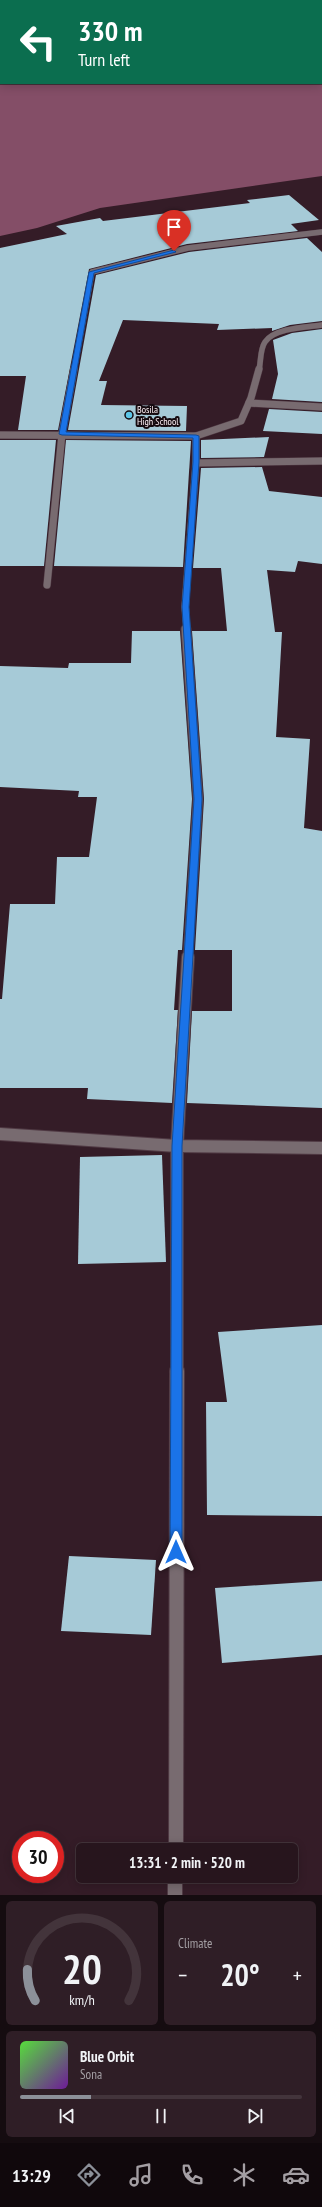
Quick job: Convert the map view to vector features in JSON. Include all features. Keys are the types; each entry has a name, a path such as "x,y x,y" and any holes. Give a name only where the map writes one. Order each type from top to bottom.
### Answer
{"street":[{"path":"47,585 62,434 92,272 188,248 322,232"},
{"path":"0,435 62,434 196,436 241,421 249,404 259,373 263,345 268,338 281,332 322,325"},
{"path":"249,404 322,408"},
{"path":"176,1843 177,1146 198,799 185,607 196,462 196,436"},
{"path":"196,462 322,460"},
{"path":"0,1134 177,1146 322,1148"},
{"path":"175,1895 176,1883"}],"shaded area":[{"path":"0,84 322,84 322,176 100,208 37,228 0,236"}],"building":[{"path":"289,195 319,220 291,224 298,231 187,244 89,269 58,430 18,430 26,376 0,376 0,248 67,234 56,226 100,218 103,221 250,203 247,200"},
{"path":"307,238 322,252 322,321 290,325 272,331 272,328 217,330 219,324 123,320 99,381 107,381 101,405 187,406 186,431 68,430 96,275 189,252"},
{"path":"322,329 322,402 272,399 278,374 273,340 292,333"},
{"path":"269,409 322,412 322,434 263,431"},
{"path":"269,437 264,457 201,458 201,440"},
{"path":"0,440 56,440 44,566 0,566"},
{"path":"66,440 191,441 183,567 54,566"},
{"path":"262,467 269,491 322,497 322,564 298,561 295,572 267,570 275,632 282,632 276,737 310,739 304,828 322,831 322,1108 187,1103 192,1011 232,1011 232,950 195,950 204,799 192,631 227,631 221,568 193,568 201,468"},
{"path":"132,631 180,631 192,799 182,950 178,950 174,1010 178,1010 172,1103 87,1099 88,1088 0,1088 0,999 2,999 10,904 55,904 57,857 89,857 97,797 78,797 79,791 0,787 0,666 68,668 69,663 131,663"},
{"path":"162,1155 166,1262 78,1264 80,1157"},
{"path":"322,1325 322,1516 207,1515 206,1402 227,1402 218,1332"},
{"path":"69,1556 156,1560 151,1635 61,1631"},
{"path":"322,1581 322,1655 222,1663 215,1588"}],"place":[{"name":"Bosila High School","path":"129,415"}],"route":[{"path":"174,251 92,272 62,434 196,436 196,462 185,607 198,799 177,1146 176,1552"}]}
